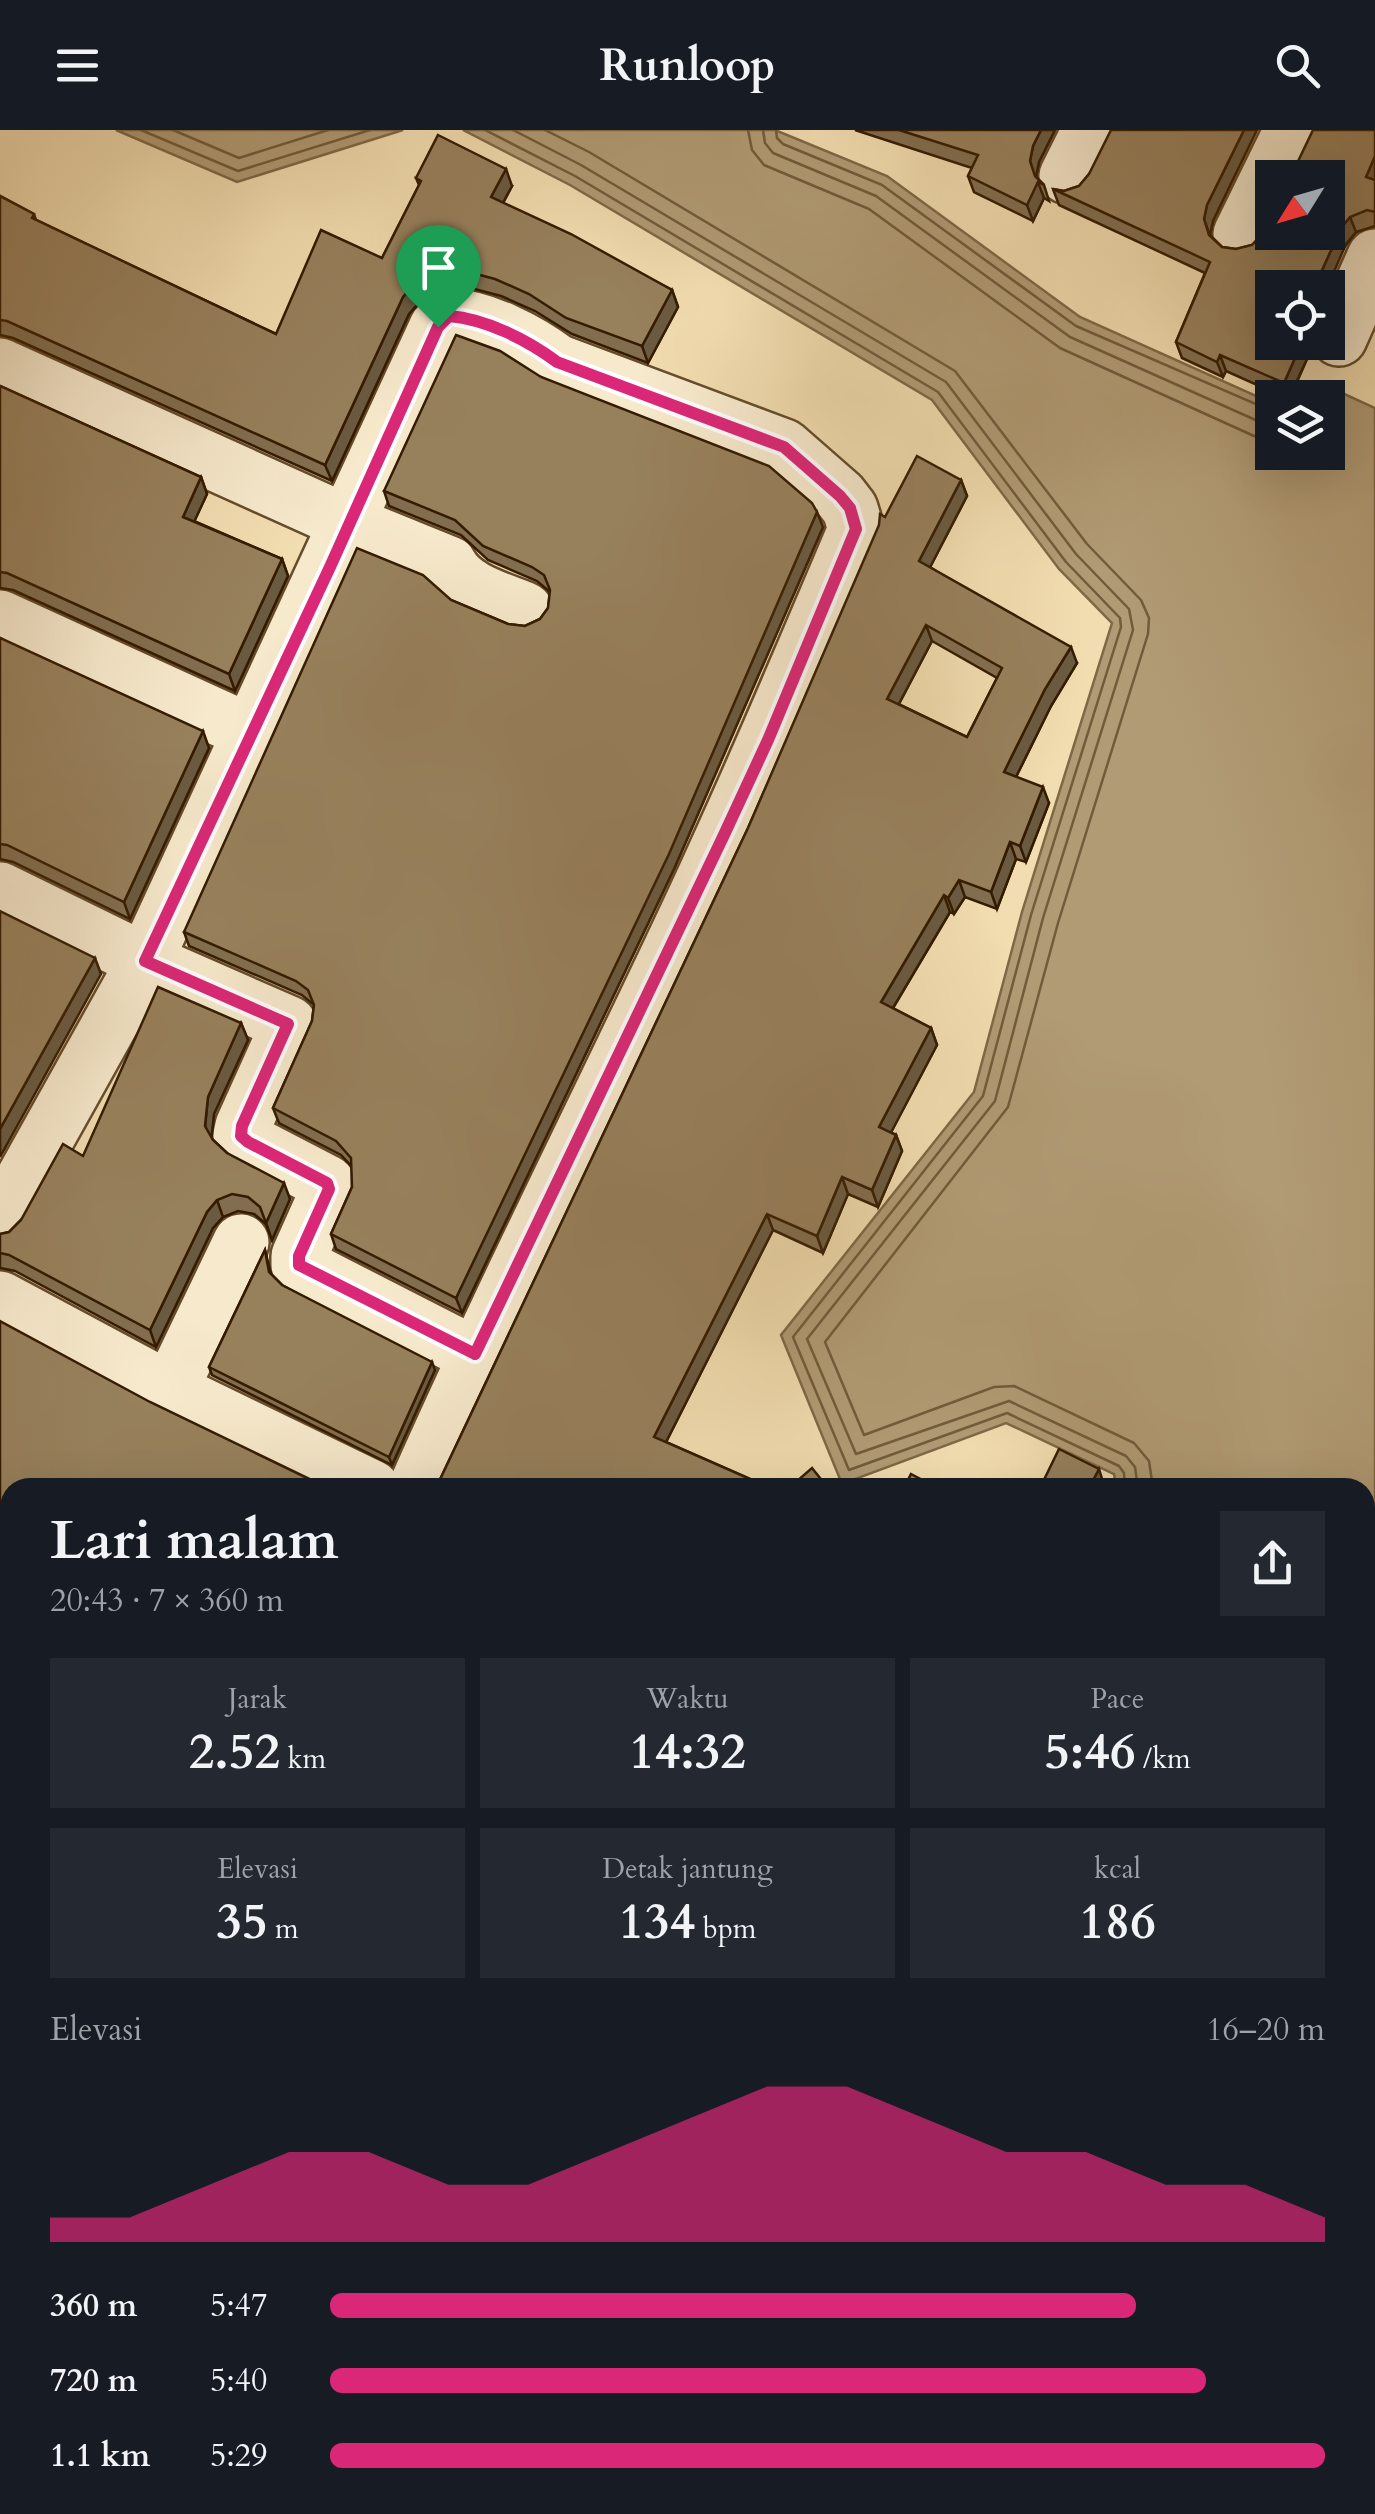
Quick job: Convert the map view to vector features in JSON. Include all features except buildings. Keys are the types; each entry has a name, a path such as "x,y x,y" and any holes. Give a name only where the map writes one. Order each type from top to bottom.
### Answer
{"street":[{"path":"1241,234 1292,130"},
{"path":"1345,324 1375,257"},
{"path":"0,1222 145,961 438,327 449,316 462,317 534,344 557,362 784,447 840,496 850,508 856,529 738,804 475,1354 420,1478"},
{"path":"0,366 348,523 449,564 456,577 466,584 525,610"},
{"path":"0,618 250,732"},
{"path":"0,890 145,961 288,1024 241,1136 327,1183 329,1189 299,1256 299,1265 475,1354"},
{"path":"170,1390 241,1242"},
{"path":"1,1302 351,1478"}],"water":[{"path":"116,130 403,130 237,182"},
{"path":"463,130 775,130 887,176 1080,317 1255,395 1255,470 1345,470 1345,394 1375,408 1375,1478 1115,1478 1114,1474 1006,1423 858,1478 840,1478 781,1335 974,1092 1022,912 1112,623 1059,569 932,400 570,185"}],"route":[{"path":"449,316 462,317 534,344 557,362 784,447 840,496 850,508 856,529 768,740 475,1354 299,1265 299,1256 329,1189 327,1183 241,1136 288,1024 145,961 438,327 449,316"}]}
